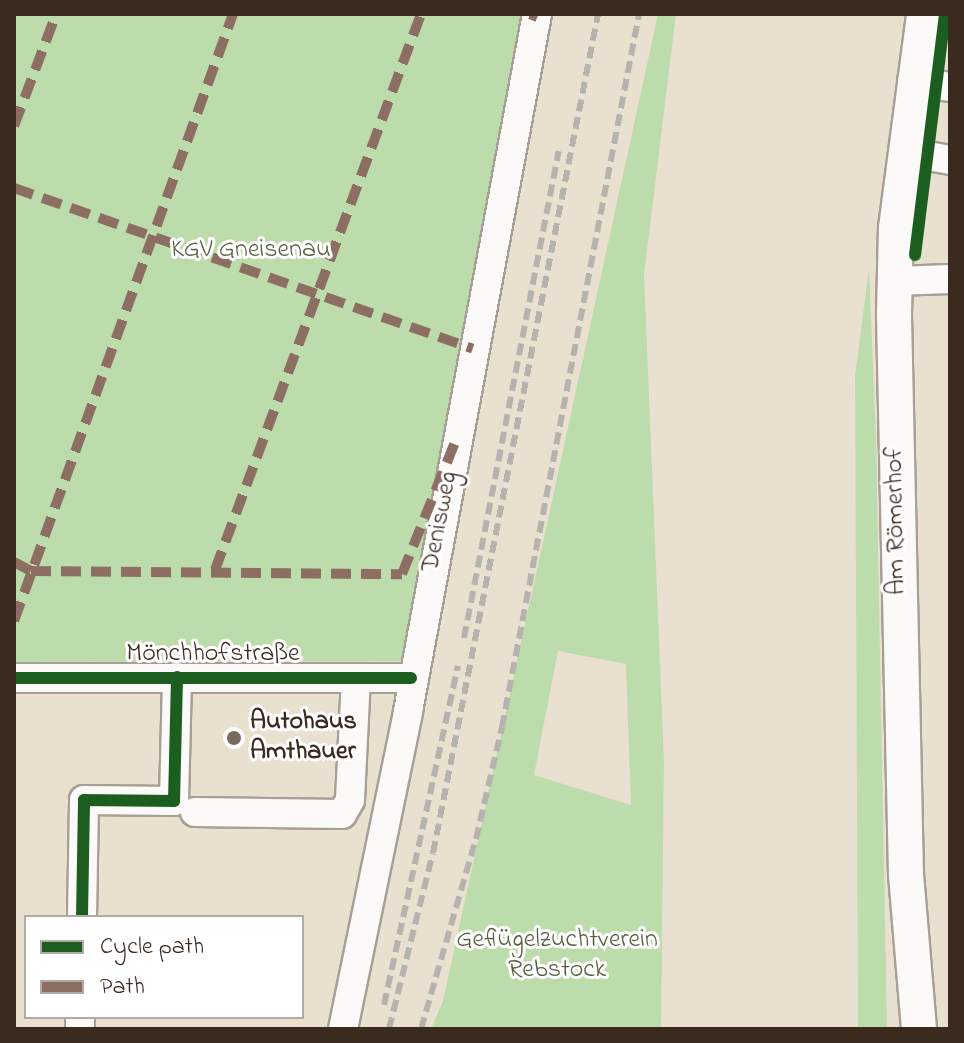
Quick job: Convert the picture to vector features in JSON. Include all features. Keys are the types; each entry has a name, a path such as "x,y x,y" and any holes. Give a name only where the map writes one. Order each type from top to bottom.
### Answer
{"main road":[{"name":"Am Römerhof","path":"919,1029 906,875 895,281 912,81 924,14"}],"street":[{"name":"Denisweg","path":"343,1029 537,14"},
{"path":"912,81 950,87"},
{"path":"905,152 950,160"},
{"path":"895,281 950,279"},
{"path":"82,915 84,800 174,801 177,677"},
{"name":"Mönchhofstraße","path":"14,678 411,678"},
{"path":"195,812 342,814 350,800 356,678"}],"green space":[{"name":"KGV Gneisenau","path":"14,14 541,14 409,661 14,662"},
{"name":"Geflügelzuchtverein Rebstock","path":"658,14 676,14 644,275 664,761 661,1029 431,1029 443,1001","holes":["558,651 626,664 631,805 534,775"]},
{"path":"869,268 876,439 887,1029 858,1029 855,376"}],"railway":[{"path":"389,1029 433,853 598,14"},
{"path":"421,1029 476,839 502,727 639,14"},
{"path":"464,638 559,151"},
{"path":"384,1005 458,666"}],"marked path":[{"path":"14,126 56,14"},
{"path":"14,621 233,14"},
{"path":"215,570 421,14"},
{"path":"530,14 537,17"},
{"path":"14,188 473,349"},
{"path":"14,562 31,571 402,574 458,435"}],"cycle path":[{"path":"915,255 945,14"},
{"path":"82,915 84,800 174,801 177,677"},
{"path":"14,678 411,678"}],"place":[{"name":"Autohaus Amthauer","path":"234,738"}]}
